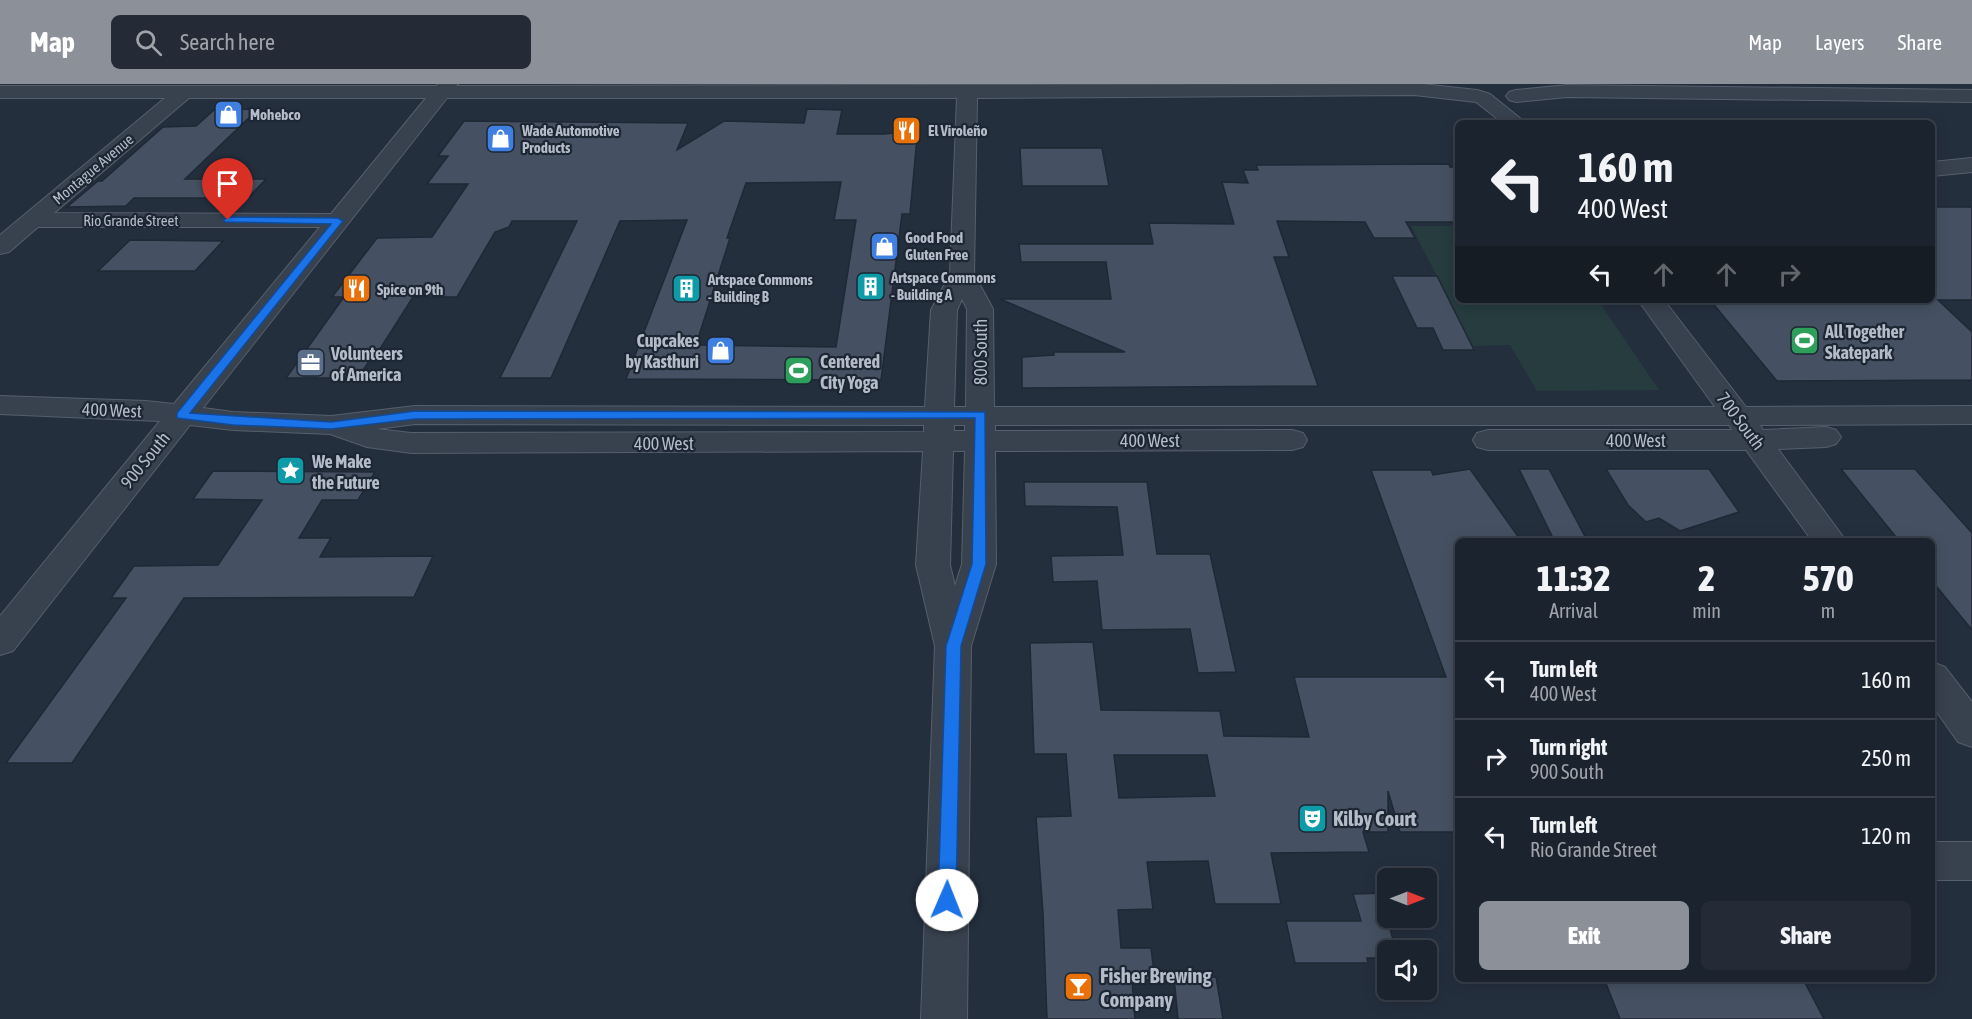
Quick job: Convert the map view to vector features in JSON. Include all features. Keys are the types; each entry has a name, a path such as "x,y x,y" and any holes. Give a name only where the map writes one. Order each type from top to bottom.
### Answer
{"street":[{"path":"0,89 5,84"},
{"path":"1414,89 1445,84"},
{"path":"1869,95 1892,84"},
{"path":"0,89 185,91 445,87 1414,89 1475,93 1504,99 1514,90 1972,96"},
{"name":"900 South","path":"0,641 445,87"},
{"name":"800 South","path":"944,1019 953,646 933,565 944,310 962,274 967,88"},
{"path":"1514,90 1518,120"},
{"name":"Montague Avenue","path":"0,247 185,91"},
{"path":"1475,93 1514,120"},
{"path":"1935,169 1972,165"},
{"name":"Rio Grande Street","path":"32,220 306,219 338,221"},
{"name":"800 South","path":"953,646 979,564 980,309 962,274"},
{"name":"700 South","path":"1653,303 1829,538"},
{"name":"400 West","path":"0,405 146,411 233,421 331,425 367,437 411,443 939,428 1757,440 1797,437 1972,437"},
{"name":"400 West","path":"981,428 1738,416 1972,415"},
{"path":"1935,681 1972,730"},
{"path":"1935,861 1972,861"}],"green space":[{"path":"1411,226 1455,226 1455,303 1600,303 1659,390 1537,391 1510,345 1473,346"}],"building":[{"path":"258,109 185,179 266,179 248,198 134,198 126,206 67,207 98,181 102,181 163,127 196,126 214,110"},
{"path":"807,109 842,110 837,134 884,134 893,133 894,127 918,127 910,214 902,214 881,380 626,379 687,220 620,221 551,378 500,378 577,221 512,221 509,227 495,232 457,297 413,297 378,352 375,352 358,378 286,378 344,297 332,297 377,238 432,237 468,184 427,184 448,156 438,156 464,121 688,123 677,150 724,121 804,123","holes":["841,182 834,220 856,220 836,347 696,345 730,238 727,238 746,183"]},
{"path":"1020,148 1102,148 1109,186 1022,186"},
{"path":"1449,164 1450,167 1455,167 1455,222 1406,222 1415,238 1374,238 1365,222 1277,221 1289,257 1274,257 1318,386 1022,388 1022,357 1054,355 1054,352 1125,352 1000,299 1111,299 1106,262 1021,262 1019,244 1153,244 1149,223 1234,224 1222,182 1248,183 1243,170 1258,170 1256,165"},
{"path":"1935,207 1972,207 1972,300 1938,300 1972,332 1972,380 1777,381 1712,303 1935,303"},
{"path":"130,240 223,241 195,271 98,271"},
{"path":"1392,276 1437,276 1474,350 1443,350 1433,328 1417,328"},
{"path":"1470,469 1519,538 1455,538 1455,832 1400,832 1388,791 1388,832 1363,832 1369,852 1271,853 1281,904 1215,904 1208,861 1147,862 1153,909 1118,910 1121,948 1151,948 1155,980 1132,980 1135,1019 1047,1019 1036,817 1071,816 1066,754 1034,754 1030,643 1093,642 1101,710 1220,711 1224,736 1309,737 1294,677 1446,677 1371,470 1431,470 1433,475","holes":["1114,755 1207,755 1215,796 1119,798"]},
{"path":"1519,469 1549,469 1586,538 1553,538"},
{"path":"1606,469 1709,469 1739,512 1680,531 1659,518 1646,522 1628,505"},
{"path":"1841,469 1915,469 1972,533 1972,630 1935,585 1935,538 1897,538"},
{"path":"213,471 375,472 358,500 322,500 299,538 331,538 320,557 433,556 414,597 184,598 72,763 6,763 126,598 111,598 134,566 218,565 262,500 193,499"},
{"path":"1024,482 1147,482 1157,554 1210,554 1236,672 1198,673 1190,629 1102,630 1097,581 1053,582 1051,556 1123,555 1117,507 1025,506"},
{"path":"1377,893 1377,928 1390,928 1393,940 1377,940 1377,958 1367,958 1368,963 1295,963 1286,921 1361,921 1353,894"},
{"path":"1174,977 1216,977 1223,1019 1178,1019"},
{"path":"1605,982 1805,982 1824,1019 1620,1019"}],"place":[{"name":"Mohebco","path":"229,114"},
{"name":"El Viroleño","path":"907,130"},
{"name":"Wade Automotive Products","path":"501,139"},
{"name":"Good Food Gluten Free","path":"884,246"},
{"name":"Artspace Commons - Building A","path":"870,286"},
{"name":"Artspace Commons - Building B","path":"687,288"},
{"name":"Spice on 9th","path":"356,289"},
{"name":"All Together Skatepark","path":"1804,341"},
{"name":"Cupcakes by Kasthuri","path":"720,350"},
{"name":"Volunteers of America","path":"310,363"},
{"name":"Centered City Yoga","path":"799,371"},
{"name":"We Make the Future","path":"291,471"},
{"name":"Kilby Court","path":"1312,818"},
{"name":"Fisher Brewing Company","path":"1079,987"}],"route":[{"path":"228,220 338,221 181,416 233,421 331,425 373,418 415,415 981,415 979,564 953,646 947,900"}]}
